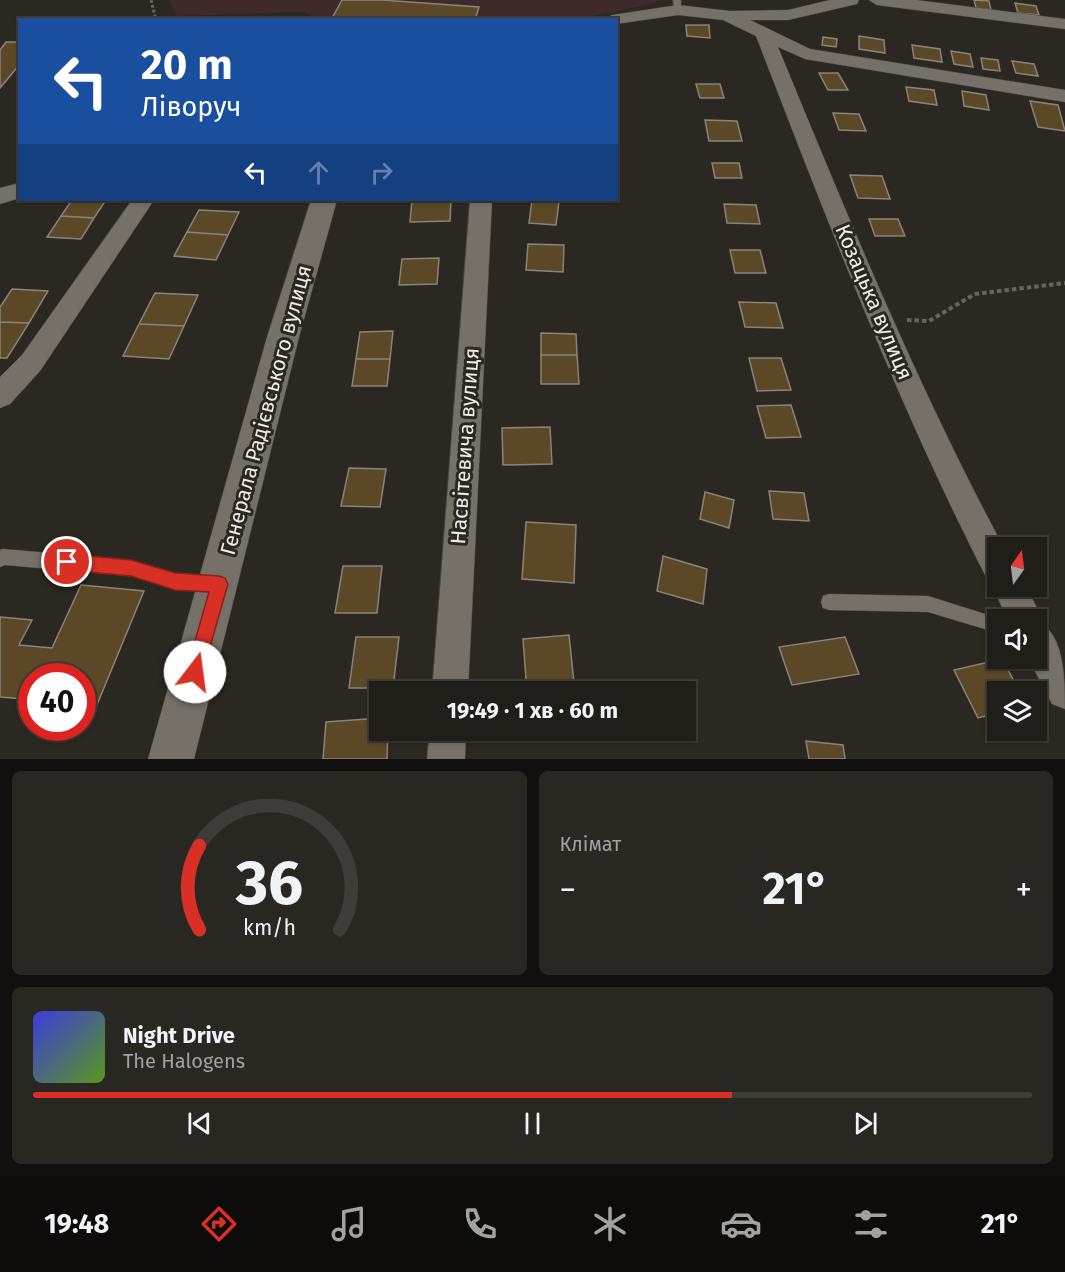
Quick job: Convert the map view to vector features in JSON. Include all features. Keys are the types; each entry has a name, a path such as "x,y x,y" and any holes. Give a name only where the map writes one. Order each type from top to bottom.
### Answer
{"street":[{"path":"618,19 677,5 727,15 788,15 822,3 851,0"},
{"path":"877,0 1065,24"},
{"path":"727,15 805,54 1065,96"},
{"name":"Козацька вулиця","path":"763,32 879,320 969,516 987,548"},
{"path":"0,196 18,191"},
{"path":"0,396 31,363 142,201"},
{"name":"Генерала Радієвського вулиця","path":"171,759 283,338 324,201"},
{"name":"Насвітевича вулиця","path":"451,681 481,201"},
{"path":"1047,659 1065,691"},
{"path":"446,759 447,741"}],"lane":[{"path":"0,559 3,557 131,568 175,581 219,584"},
{"path":"829,602 928,604 987,622"}],"path":[{"path":"151,0 156,18"},
{"path":"879,320 929,321 975,294 1065,283"}],"shaded area":[{"path":"169,0 656,0 656,3 583,18 315,18 305,12 176,16"}],"building":[{"path":"342,0 382,0 479,7 476,18 332,18"},
{"path":"974,0 989,1 991,10 976,8"},
{"path":"1015,3 1036,6 1039,15 1018,13"},
{"path":"686,25 709,25 710,38 687,36"},
{"path":"859,36 884,40 885,53 859,49"},
{"path":"823,37 837,39 836,47 822,45"},
{"path":"6,42 18,42 18,66 0,88 0,50"},
{"path":"912,45 940,49 942,62 914,58"},
{"path":"951,51 970,54 973,67 954,64"},
{"path":"981,58 998,60 1000,71 983,69"},
{"path":"1012,61 1034,64 1038,76 1016,73"},
{"path":"819,73 838,73 848,90 828,90"},
{"path":"696,84 720,84 724,98 700,98"},
{"path":"906,87 934,90 937,105 909,101"},
{"path":"962,91 986,95 989,110 964,106"},
{"path":"1030,101 1058,105 1065,131 1038,127"},
{"path":"833,113 859,114 866,131 839,130"},
{"path":"705,120 737,121 742,141 709,141"},
{"path":"712,163 739,163 742,178 715,178"},
{"path":"850,175 882,176 890,199 858,198"},
{"path":"71,201 105,201 94,218 61,216"},
{"path":"412,201 451,201 450,221 410,222"},
{"path":"532,201 559,202 556,225 529,223"},
{"path":"724,204 756,205 760,224 727,223"},
{"path":"199,210 239,212 228,235 187,232"},
{"path":"61,216 94,218 81,239 47,237"},
{"path":"869,219 898,219 905,236 875,236"},
{"path":"187,232 228,235 216,260 174,256"},
{"path":"528,244 564,245 563,272 526,270"},
{"path":"730,250 760,250 766,273 735,273"},
{"path":"439,258 437,284 399,285 402,259"},
{"path":"12,289 48,291 29,323 0,322 0,307"},
{"path":"155,293 198,295 184,326 139,324"},
{"path":"739,302 776,303 783,328 745,327"},
{"path":"0,322 29,323 7,358 0,358"},
{"path":"139,324 184,326 169,359 123,356"},
{"path":"393,331 390,359 356,359 360,332"},
{"path":"541,333 576,334 577,355 541,355"},
{"path":"541,355 577,355 579,384 541,384"},
{"path":"749,358 781,358 791,390 757,391"},
{"path":"356,359 390,359 387,386 352,386"},
{"path":"791,405 801,437 766,438 757,406"},
{"path":"550,427 552,464 503,465 502,428"},
{"path":"349,468 386,469 380,507 341,506"},
{"path":"769,491 804,493 809,521 773,519"},
{"path":"705,492 734,500 729,528 700,519"},
{"path":"526,522 576,525 574,583 522,579"},
{"path":"663,556 707,569 703,604 657,591"},
{"path":"343,566 382,566 377,613 335,613"},
{"path":"81,585 144,591 96,707 96,663 18,663 18,698 0,697 0,617 32,620 19,645 52,648"},
{"path":"569,635 574,681 526,681 523,639"},
{"path":"356,637 399,637 394,681 369,681 369,688 349,688"},
{"path":"845,637 859,674 792,685 779,647"},
{"path":"987,662 987,669 1007,669 1014,681 987,681 987,716 978,718 954,670"},
{"path":"369,719 369,741 388,741 387,759 323,759 326,722"},
{"path":"806,741 843,745 845,759 809,759"}],"route":[{"path":"67,562 131,568 175,581 219,584 195,672"}]}
